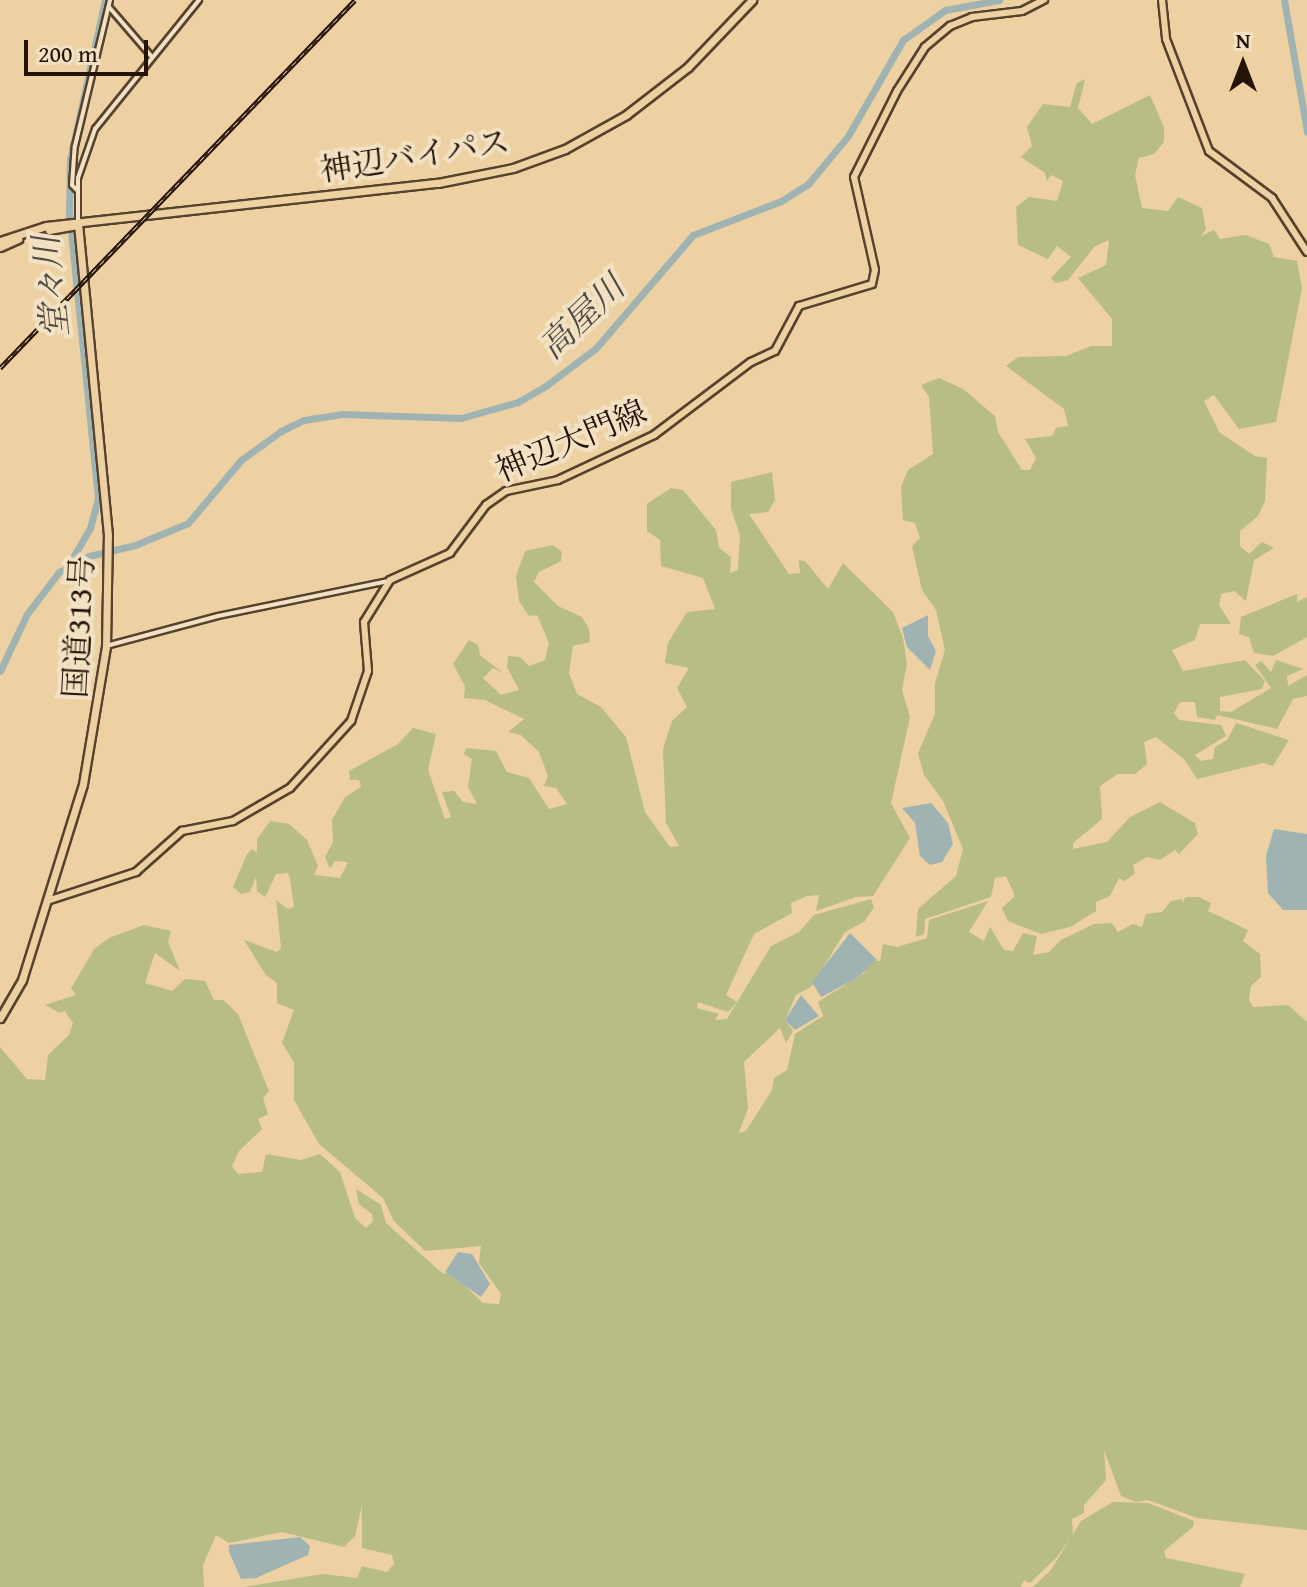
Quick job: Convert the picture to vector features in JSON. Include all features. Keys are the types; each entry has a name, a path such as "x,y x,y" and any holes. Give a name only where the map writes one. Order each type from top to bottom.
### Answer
{"highway":[{"name":"神辺バイパス","path":"0,244 72,225 438,183 544,158 606,127 670,82 752,0"},
{"name":"国道313号","path":"0,1018 19,988 83,784 106,646 108,535 72,225"}],"main road":[{"name":"神辺大門線","path":"390,580 450,553 486,505 500,495 558,480 654,435 751,362 775,351 799,306 872,284 875,270 854,177 897,91 925,47 950,26 972,17 1022,11 1044,0"},
{"path":"1162,0 1166,39 1209,151 1272,198 1307,252"},
{"path":"47,901 136,872 182,831 233,821 290,788 351,721 368,671 364,622 390,580"}],"street":[{"path":"72,225 77,190 95,129 199,0"},
{"path":"109,3 152,57"},
{"path":"77,190 72,185 75,146 109,3"},
{"path":"106,646 218,616 390,580"}],"green space":[{"path":"1085,79 1078,108 1092,124 1150,95 1164,127 1164,142 1154,154 1139,158 1135,175 1142,208 1168,211 1178,197 1202,208 1206,229 1201,236 1214,230 1220,239 1246,235 1269,244 1274,257 1297,261 1302,288 1276,422 1239,429 1214,395 1204,401 1219,432 1255,456 1267,458 1265,501 1258,516 1240,531 1240,546 1249,554 1262,542 1274,548 1254,560 1246,601 1234,591 1221,594 1219,605 1231,624 1200,624 1195,640 1172,650 1183,671 1245,660 1265,681 1262,689 1220,697 1220,711 1231,712 1271,688 1255,665 1261,661 1271,672 1276,660 1303,669 1287,676 1288,686 1307,675 1307,696 1293,699 1277,729 1217,715 1215,720 1197,717 1195,702 1180,702 1174,713 1179,720 1221,725 1226,736 1195,755 1201,761 1213,759 1215,747 1227,740 1236,723 1289,740 1273,766 1263,763 1197,779 1184,759 1156,737 1144,742 1147,764 1135,774 1118,774 1100,786 1102,819 1073,843 1073,849 1107,842 1130,817 1160,802 1195,823 1198,834 1179,854 1175,850 1160,860 1147,857 1133,865 1135,873 1125,881 1119,878 1110,896 1096,902 1096,911 1070,927 1041,934 1008,921 1002,908 1015,896 1006,876 995,878 991,897 925,919 924,934 916,937 918,909 956,876 963,849 943,801 924,775 918,753 935,714 935,683 945,650 936,610 922,590 912,546 920,538 915,523 903,520 901,487 908,470 933,454 929,397 921,385 939,378 963,389 995,416 998,432 1022,470 1030,470 1036,458 1025,439 1052,436 1056,428 1068,426 1064,409 1006,366 1018,357 1066,356 1091,346 1112,346 1112,319 1078,278 1106,265 1109,240 1094,247 1068,280 1056,283 1051,278 1071,257 1057,246 1048,259 1018,245 1016,207 1029,197 1057,201 1063,181 1051,175 1047,181 1045,173 1021,157 1032,146 1027,127 1043,104 1070,107 1077,83"},
{"path":"772,472 775,500 768,512 749,514 789,574 800,573 799,560 805,561 828,589 843,563 893,612 903,638 907,664 902,690 910,717 891,803 910,838 873,896 856,897 816,911 819,895 807,896 791,903 792,913 754,934 726,995 737,1002 728,1012 698,1002 697,1008 719,1014 715,1020 727,1019 771,946 799,932 814,915 871,899 874,907 865,921 845,932 811,987 796,995 785,1020 793,1031 786,1043 780,1028 744,1062 748,1108 739,1133 746,1131 772,1090 774,1078 787,1070 795,1034 823,1016 818,1002 864,973 870,962 880,961 883,944 897,947 927,938 929,920 988,901 969,932 984,941 990,927 1004,950 1013,951 1023,933 1037,936 1033,955 1049,952 1061,940 1094,924 1112,923 1118,932 1133,924 1142,927 1146,914 1162,912 1171,901 1182,899 1183,904 1185,897 1199,897 1211,903 1208,911 1248,930 1243,941 1260,954 1261,977 1251,986 1249,1000 1253,1007 1288,1005 1307,1022 1307,1530 1197,1518 1148,1500 1136,1502 1121,1496 1104,1450 1106,1480 1084,1505 1084,1513 1072,1519 1073,1535 1056,1558 1030,1583 1024,1580 1021,1587 243,1587 323,1574 357,1578 362,1566 387,1572 394,1564 392,1555 362,1548 362,1505 355,1536 344,1547 282,1532 229,1543 216,1535 203,1565 204,1587 0,1587 0,1047 27,1079 45,1080 48,1055 69,1035 73,1023 65,1011 60,1013 45,1005 76,995 71,988 95,948 109,938 144,925 171,931 168,942 180,971 155,953 145,983 172,991 185,979 205,981 214,1000 223,1000 238,1014 269,1091 263,1098 268,1114 258,1119 262,1129 239,1151 232,1166 238,1174 262,1172 266,1154 301,1160 320,1154 340,1172 355,1218 366,1228 373,1221 372,1214 359,1204 356,1189 381,1205 386,1223 442,1273 454,1275 483,1303 499,1304 501,1294 479,1263 481,1246 425,1251 394,1221 383,1198 319,1144 294,1100 294,1062 282,1043 294,1010 277,1003 277,983 266,975 244,940 277,952 281,948 276,900 288,909 294,907 288,873 276,874 265,897 257,891 256,877 250,892 241,894 233,887 247,854 252,849 257,853 257,839 270,821 289,824 307,840 318,866 314,875 340,878 348,862 335,861 330,869 325,857 333,842 332,820 345,797 361,787 359,780 350,780 349,771 398,744 413,728 436,734 428,770 445,819 451,817 442,792 454,791 463,802 477,804 468,787 472,759 464,754 466,748 496,751 507,772 529,778 549,809 567,804 556,788 544,786 548,776 539,752 521,735 508,732 524,719 485,700 464,698 465,686 453,664 469,640 478,645 480,655 504,674 493,668 483,678 501,695 519,690 507,667 508,656 520,657 529,666 545,660 549,643 537,615 529,616 519,601 516,576 525,551 553,545 562,552 561,561 539,572 534,582 558,606 582,617 589,629 590,642 573,646 569,673 577,694 601,707 626,737 645,812 670,847 679,846 666,823 663,749 672,721 687,707 677,688 689,668 665,663 668,643 687,612 715,609 703,578 661,566 660,540 647,531 647,504 671,488 683,490 716,530 719,548 731,557 730,573 738,570 740,535 731,509 731,482"},
{"path":"1297,594 1297,602 1307,597 1307,637 1273,656 1254,653 1249,637 1239,634 1241,617"},
{"path":"1113,1502 1148,1503 1194,1521 1193,1527 1164,1551 1166,1558 1245,1574 1240,1587 1033,1587 1051,1570 1081,1521"}],"shaded area":[{"path":"928,615 928,636 936,651 930,670 907,647 902,628"},
{"path":"931,803 948,823 953,844 942,862 930,865 920,856 915,823 902,808"},
{"path":"1274,829 1307,834 1307,910 1283,910 1268,893 1266,856"},
{"path":"850,933 877,960 857,978 821,997 812,982"},
{"path":"801,995 819,1016 795,1030 785,1020"},
{"path":"458,1252 472,1254 490,1284 481,1297 445,1272"},
{"path":"300,1537 310,1546 308,1555 256,1578 241,1579 229,1552 229,1545"}],"waterway":[{"name":"堂々川","path":"69,564 90,528 98,498 69,212 70,159 105,0"},
{"name":"高屋川","path":"0,671 27,614 59,572 89,556 135,545 188,523 241,460 281,431 304,420 341,414 461,418 518,402 547,385 596,348 693,235 781,201 808,184 848,136 903,40 945,10 999,0"},
{"path":"1284,0 1307,132"}],"railway":[{"path":"0,368 355,0"}]}
